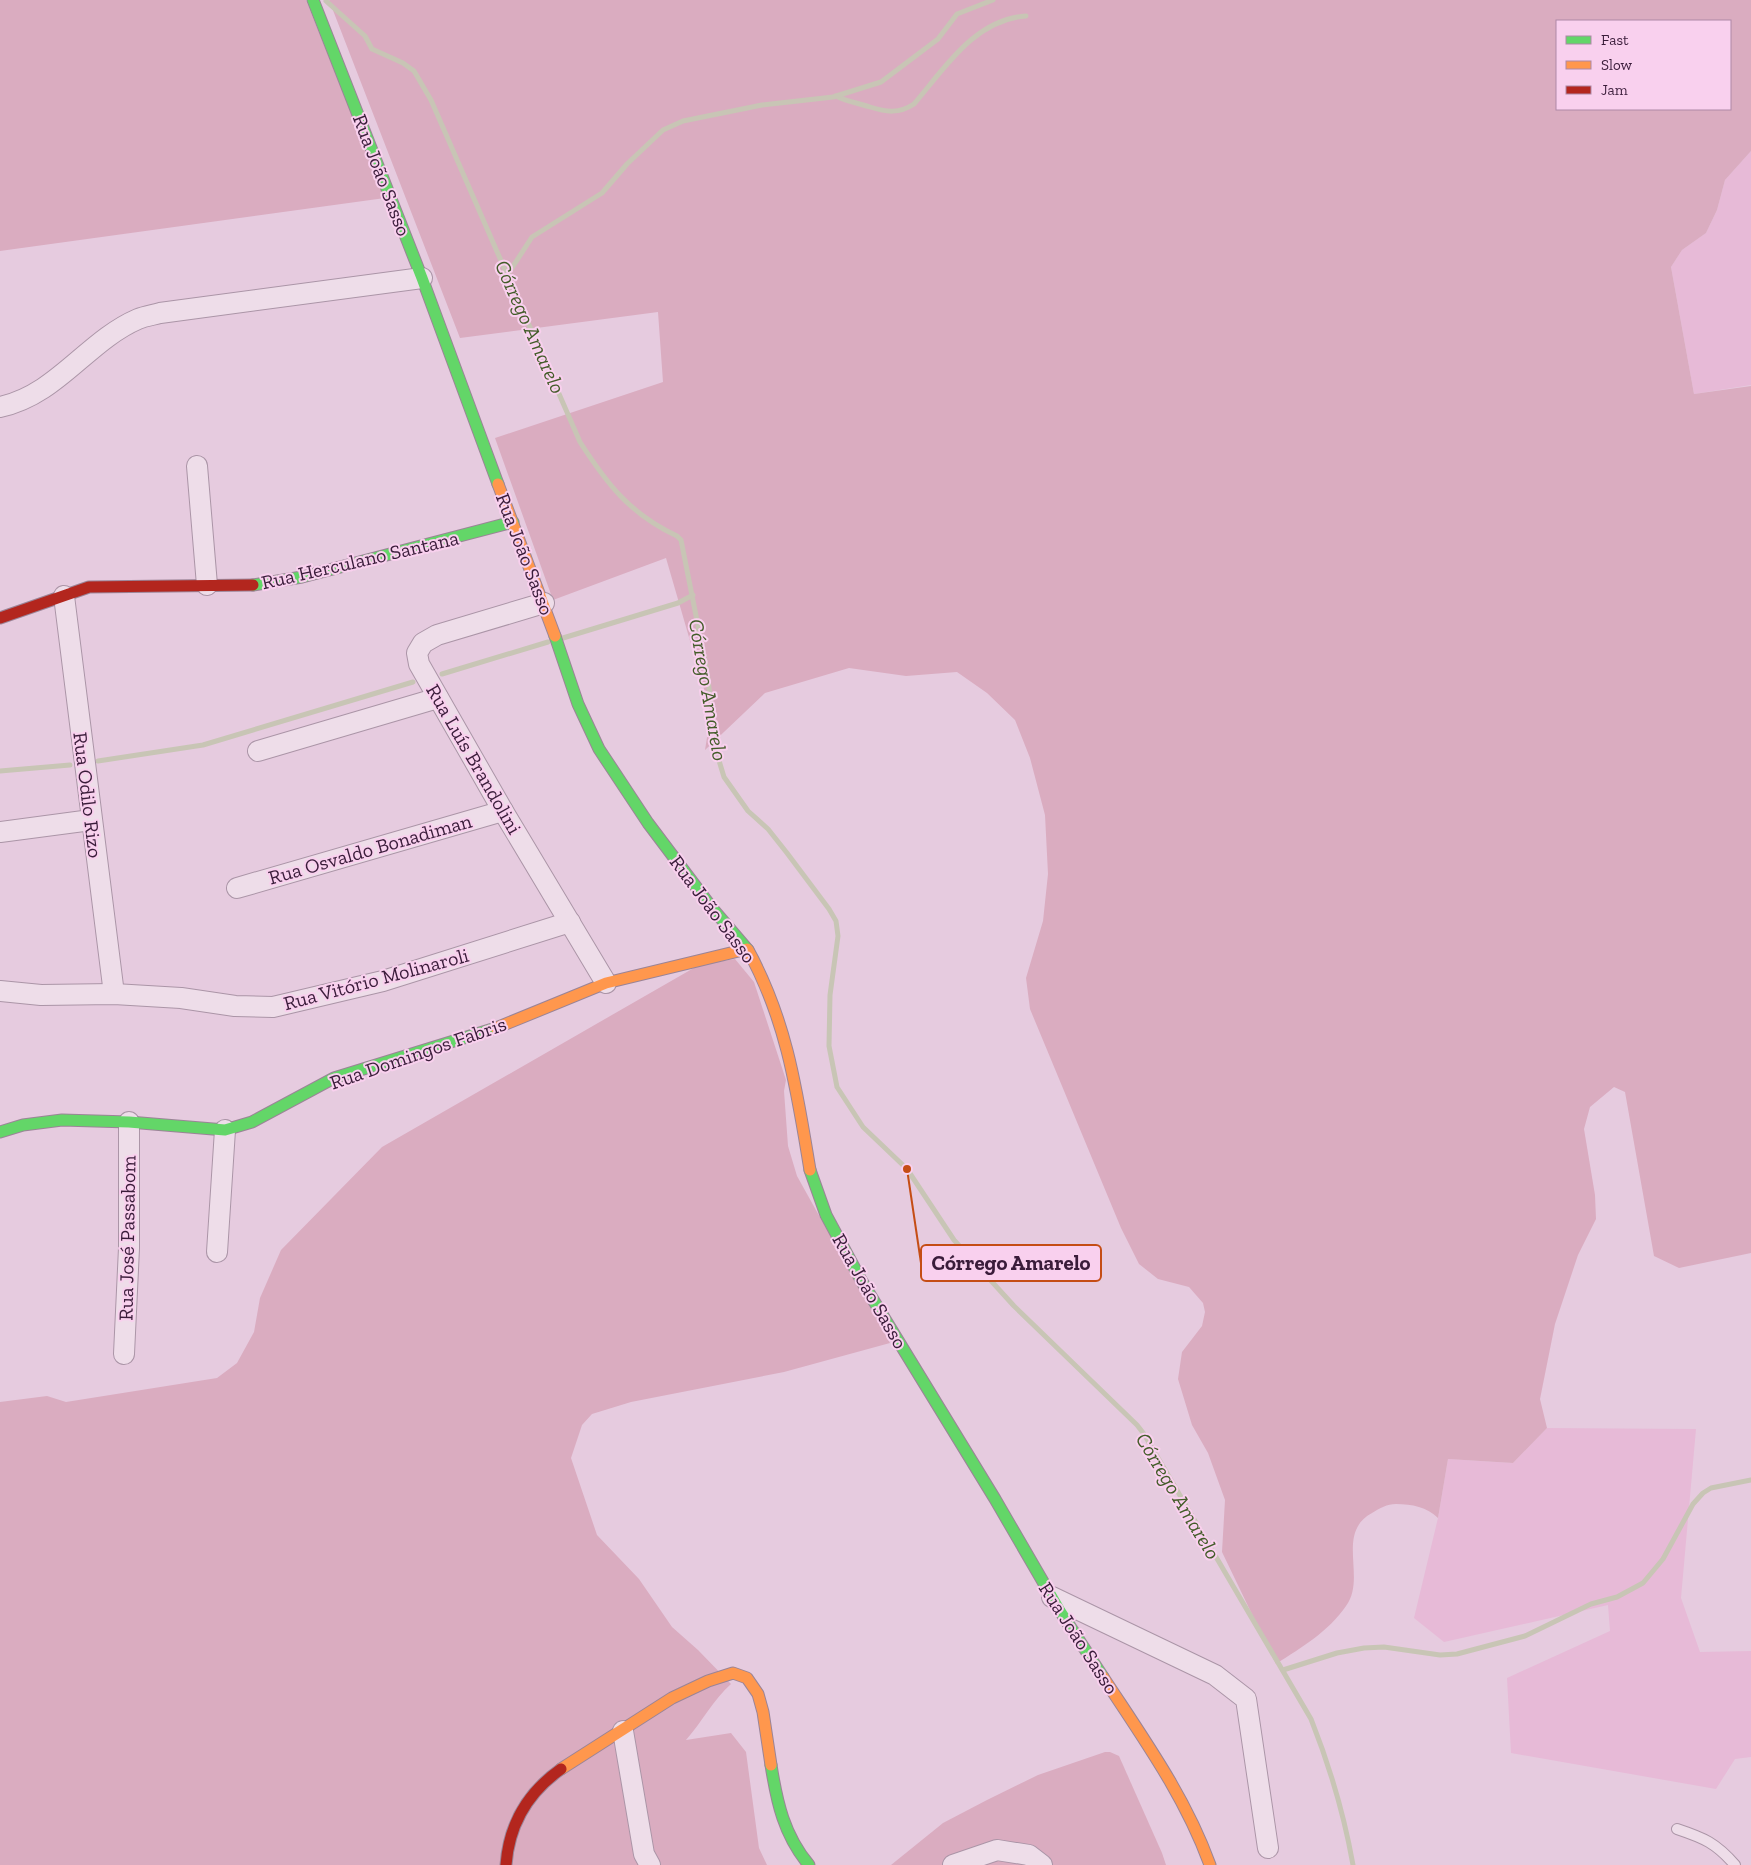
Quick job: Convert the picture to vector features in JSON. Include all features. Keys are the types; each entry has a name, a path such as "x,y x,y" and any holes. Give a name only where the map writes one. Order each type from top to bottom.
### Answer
{"street":[{"name":"Rua João Sasso","path":"313,0 422,278 467,403 544,604 578,704 599,749 660,839 747,950 761,974 776,1009 786,1042 795,1079 811,1176 826,1214 861,1280 1052,1597 1176,1788 1200,1837 1210,1865"},
{"path":"0,407 19,403 39,392 116,332 139,319 160,314 422,278"},
{"path":"197,466 207,585"},
{"name":"Rua Herculano Santana","path":"0,618 89,587 255,585 302,577 513,522"},
{"name":"Rua Odilo Rizo","path":"64,596 114,994"},
{"name":"Rua Luís Brandolini","path":"544,604 437,635 423,643 417,653 419,664 502,811 606,983"},
{"path":"258,751 438,698"},
{"name":"Rua Osvaldo Bonadiman","path":"237,888 502,811"},
{"path":"0,832 91,820"},
{"name":"Rua Vitório Molinaroli","path":"0,992 41,995 114,994 181,998 235,1006 273,1007 383,981 570,922"},
{"name":"Rua Domingos Fabris","path":"0,1132 23,1124 62,1120 129,1122 225,1130 252,1122 334,1078 484,1033 606,983 747,950"},
{"name":"Rua José Passabom","path":"124,1354 129,1248 129,1122"},
{"path":"216,1252 225,1130"},
{"path":"1052,1597 1215,1675 1246,1699 1268,1848"},
{"path":"506,1865 506,1846 517,1816 534,1791 561,1766 623,1731 692,1687 728,1673 741,1674 752,1683 762,1704 784,1826 794,1846 809,1865"},
{"path":"623,1731 644,1854 650,1865"},
{"path":"953,1865 997,1850 1030,1854 1042,1865"}],"lane":[{"path":"1678,1829 1704,1838 1720,1848 1734,1865"}],"shaded area":[{"path":"0,0 306,0 385,198 0,251"},
{"path":"329,0 1751,0 1751,151 1725,180 1717,210 1706,233 1682,250 1671,267 1694,394 1751,386 1751,1253 1679,1268 1654,1256 1625,1092 1614,1087 1590,1107 1584,1129 1595,1195 1596,1219 1578,1255 1555,1324 1540,1399 1547,1428 1513,1463 1448,1459 1438,1518 1429,1511 1419,1507 1396,1504 1381,1508 1361,1522 1355,1532 1353,1544 1354,1582 1352,1595 1346,1606 1323,1631 1276,1664 1222,1552 1225,1500 1208,1453 1192,1425 1178,1379 1182,1352 1202,1326 1205,1312 1203,1303 1189,1287 1158,1279 1139,1264 1121,1228 1030,1009 1026,978 1043,921 1048,874 1045,815 1030,758 1015,720 987,693 957,672 906,676 849,668 765,693 705,750 711,713 666,558 553,600 495,438 663,382 658,312 460,338"},
{"path":"1751,151 1751,385 1694,394 1671,267 1682,250 1706,233 1717,210 1725,180"},
{"path":"735,959 754,982 786,1080 784,1091 788,1146 797,1176 890,1343 784,1372 631,1402 592,1414 582,1425 571,1458 597,1535 639,1579 672,1627 698,1650 731,1684 686,1740 731,1733 746,1752 759,1848 767,1865 0,1865 0,1402 47,1396 66,1402 217,1378 237,1363 254,1332 260,1298 281,1250 382,1147 699,965"},
{"path":"1547,1428 1696,1429 1681,1598 1700,1652 1751,1651 1751,1757 1735,1759 1716,1789 1511,1753 1507,1678 1610,1631 1608,1605 1444,1642 1414,1618 1438,1518 1448,1459 1513,1463"},
{"path":"1105,1752 1119,1756 1166,1865 891,1865 943,1823 1038,1775"}],"waterway":[{"path":"508,274 532,237 602,193 627,164 663,130 683,121 762,105 833,97 881,82 938,39 957,14 993,0"},
{"name":"Córrego Amarelo","path":"326,1 365,36 372,49 403,63 414,71 431,100 580,442 610,484 633,508 681,540 707,671 717,754 724,777 748,811 768,829 787,853 836,921 838,936 830,995 829,1046 837,1087 863,1127 907,1169 954,1240 1014,1306 1137,1425 1144,1434 1311,1719 1336,1791 1353,1865"},
{"path":"836,96 882,110 898,111 908,107 914,104 949,62 976,36 991,26 1008,19 1026,16"},
{"path":"563,638 678,603 693,595"},
{"path":"442,674 548,642"},
{"path":"98,761 203,745 413,682"},
{"path":"0,771 70,765"},
{"path":"1283,1670 1337,1653 1364,1648 1384,1647 1440,1655 1457,1654 1525,1636 1591,1604 1617,1597 1643,1583 1663,1559 1693,1504 1703,1493 1711,1488 1751,1480"}],"traffic: fast":[{"path":"313,0 422,278 498,484"},
{"path":"253,585 302,577 513,522"},
{"path":"555,636 578,704 599,749 648,823 712,908 748,950"},
{"path":"0,1132 23,1125 62,1120 129,1122 225,1130 252,1122 334,1078 496,1028"},
{"path":"810,1170 826,1215 861,1280 995,1499 1060,1611 1103,1677"},
{"path":"771,1765 783,1818 793,1842 809,1865"}],"traffic: slow":[{"path":"498,484 555,636"},
{"path":"496,1028 606,983 747,949"},
{"path":"748,950 772,1003 789,1057 810,1170"},
{"path":"561,1769 672,1698 708,1681 733,1673 747,1678 758,1694 763,1712 771,1765"},
{"path":"1103,1677 1176,1791 1210,1865"}],"traffic: jam":[{"path":"0,618 89,587 253,585"},
{"path":"506,1865 511,1836 522,1811 538,1788 561,1769"}],"place":[{"name":"Córrego Amarelo","path":"907,1169"}]}
